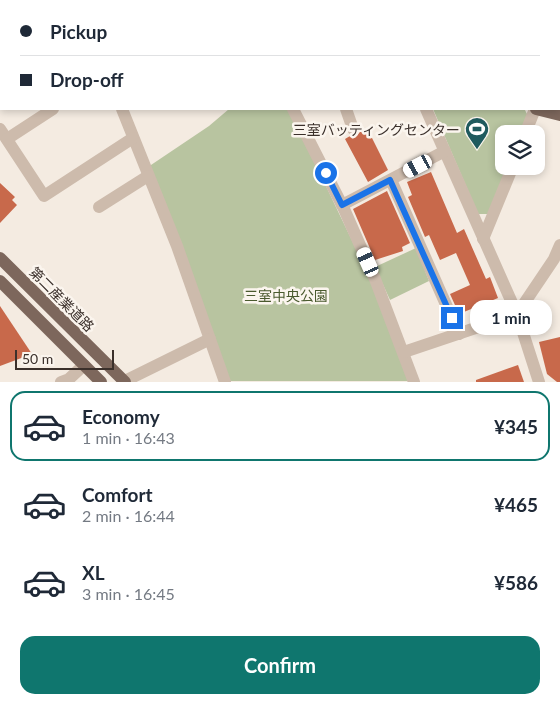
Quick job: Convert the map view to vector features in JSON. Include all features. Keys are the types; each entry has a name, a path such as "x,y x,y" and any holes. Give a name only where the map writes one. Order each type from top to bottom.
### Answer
{"main road":[{"path":"539,110 560,115"},
{"name":"第二産業道路","path":"0,258 125,381"},
{"path":"0,280 101,382"}],"street":[{"path":"51,110 3,134 44,196 133,138"},
{"path":"122,110 177,246 225,382"},
{"path":"294,110 342,205 375,279 414,382"},
{"path":"346,110 353,129"},
{"path":"426,110 516,314 539,382"},
{"path":"529,125 535,110"},
{"path":"342,205 445,152"},
{"path":"483,239 509,175"},
{"path":"99,208 148,176"},
{"path":"390,180 459,334"},
{"path":"404,352 516,314 554,259 560,245"},
{"path":"125,381 210,339"},
{"path":"61,382 69,379 84,365"}],"green space":[{"name":"三室中央公園","path":"228,110 289,110 369,276 410,381 229,381 148,167 209,126"},
{"name":"三室バッティングセンター","path":"433,110 525,110 528,116 524,125 495,125 495,175 505,175 490,214 478,214"},
{"path":"416,248 429,281 390,300 375,267"}],"building":[{"path":"367,128 388,170 368,182 345,139 350,136 356,136"},
{"path":"431,172 457,233 464,229 486,279 490,277 498,298 459,314 450,294 470,285 456,253 440,260 429,235 425,237 408,197 412,195 407,182"},
{"path":"0,183 15,197 12,200 17,205 0,223"},
{"path":"387,191 410,243 402,247 403,251 375,260 353,209"},
{"path":"0,306 32,354 0,366"},
{"path":"560,337 560,382 557,382 547,374 539,342"},
{"path":"518,365 524,382 476,382 476,380"}],"place":[{"name":"三室バッティングセンター","path":"477,150"}],"route":[{"path":"326,173 342,205 390,180 452,318"}]}
